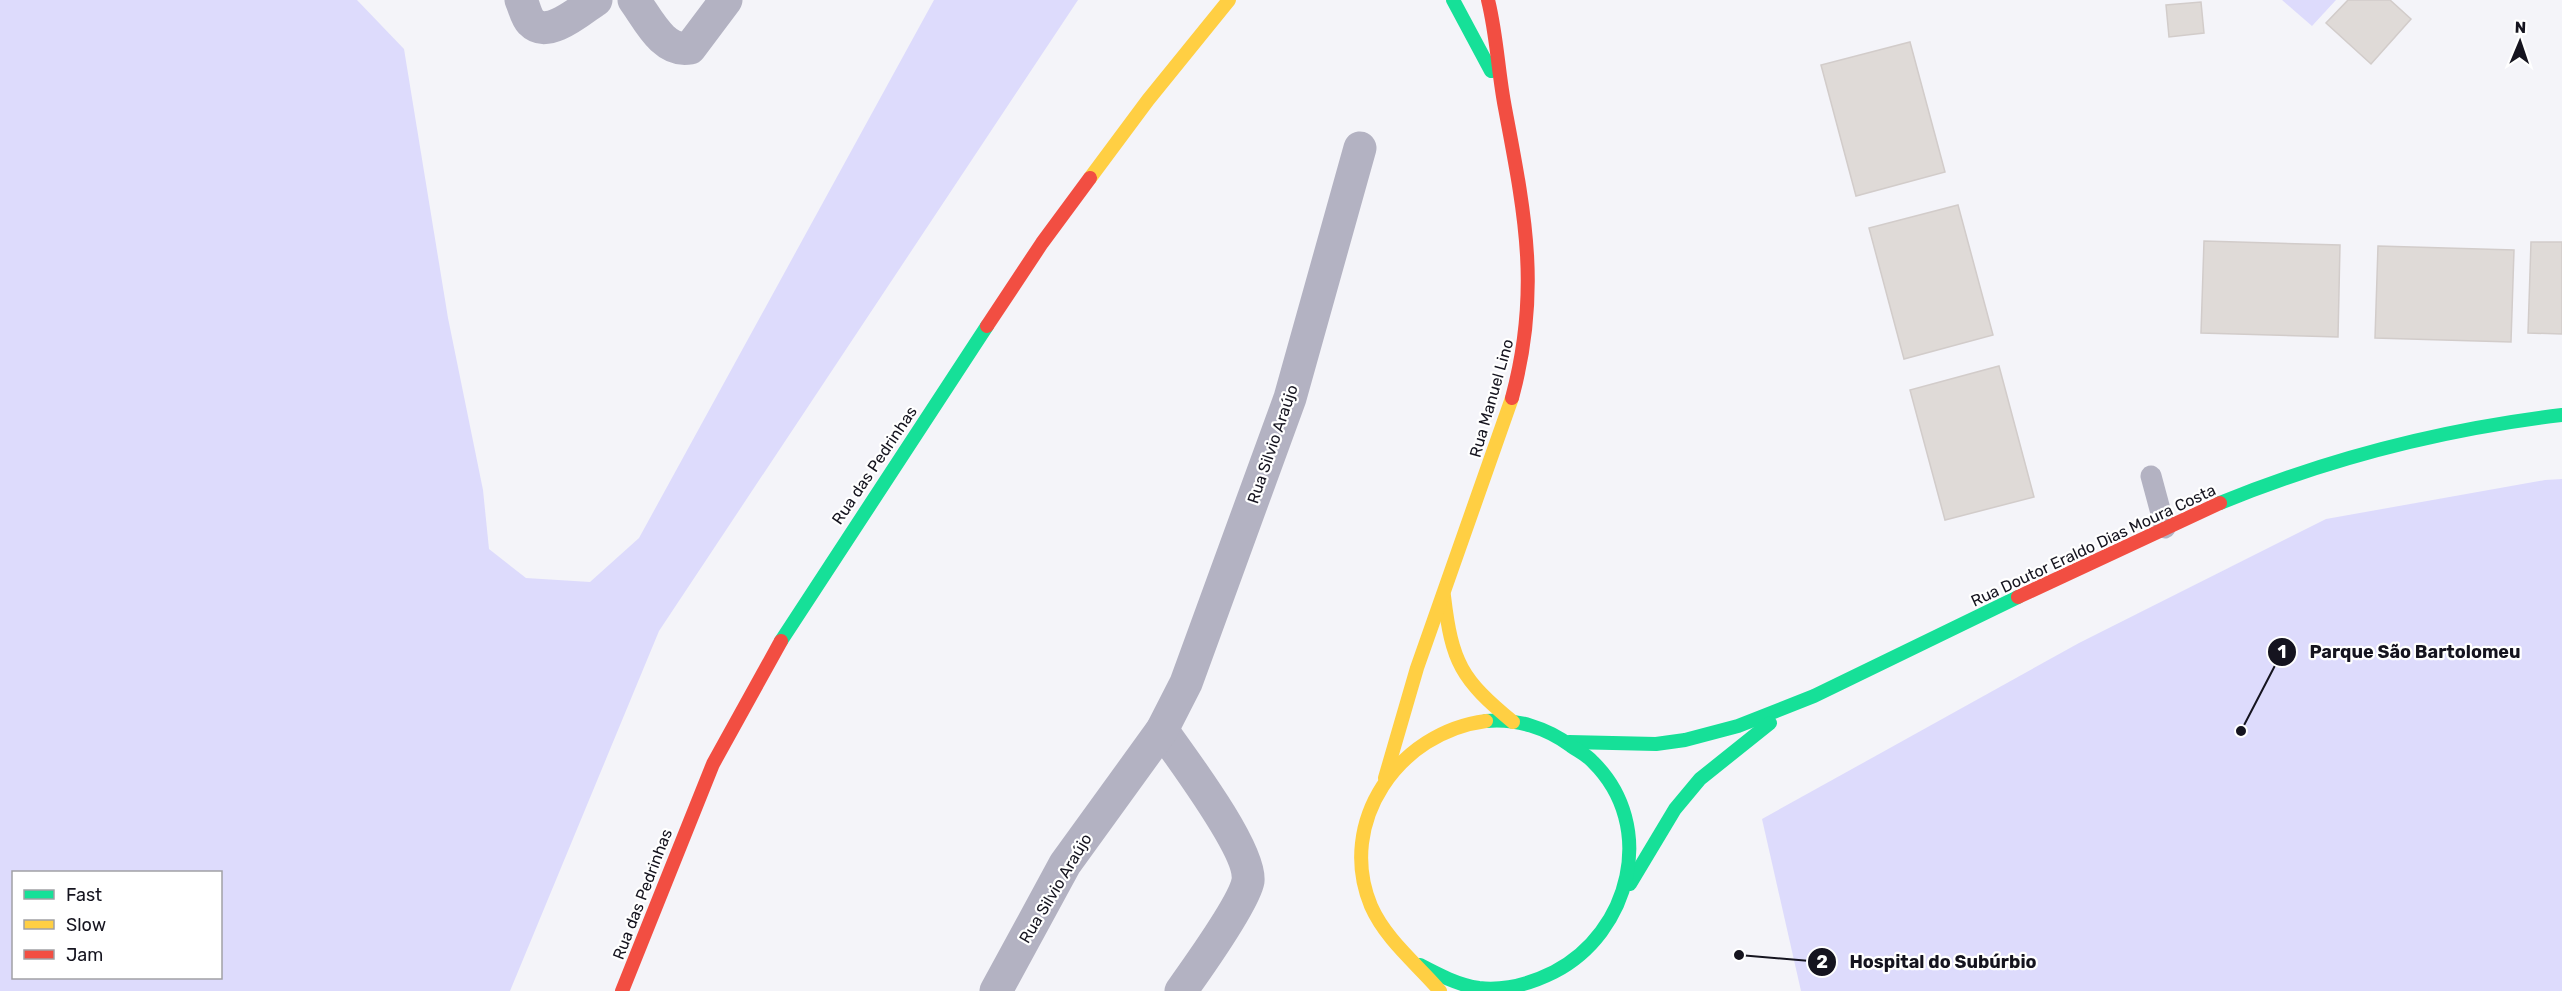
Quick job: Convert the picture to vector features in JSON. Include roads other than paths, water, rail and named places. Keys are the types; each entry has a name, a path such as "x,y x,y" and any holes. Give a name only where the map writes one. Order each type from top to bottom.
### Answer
{"main road":[{"name":"Rua das Pedrinhas","path":"622,991 713,764 792,622 1042,243 1148,100 1229,0"},
{"name":"Rua Manuel Lino","path":"1453,0 1479,45 1503,97"},
{"name":"Rua Manuel Lino","path":"1385,778 1411,677 1444,594 1500,436 1525,343 1530,262 1526,221 1488,0"},
{"name":"Rua Doutor Eraldo Dias Moura Costa","path":"1569,742 1635,745 1686,740 1790,708 2165,528 2270,483 2405,442 2536,417 2562,415"},
{"name":"Rua Manuel Lino","path":"1444,594 1447,631 1456,665 1476,692 1513,722"},
{"name":"Rua Doutor Eraldo Dias Moura Costa","path":"1625,894 1675,809 1700,779 1790,708"},
{"path":"1584,972 1597,943 1613,920 1625,894 1630,870 1630,845 1626,820 1618,797 1605,776 1588,757 1569,742 1542,729 1513,722 1484,721 1456,726 1428,739 1405,756 1385,778 1372,801 1364,825 1361,852 1363,878 1370,904 1383,928 1400,948 1420,965 1444,978 1471,986 1498,988 1517,986 1553,976 1576,962 1597,943"},
{"path":"1420,965 1440,991"}],"street":[{"path":"520,0 531,23 543,28 556,26 596,0"},
{"path":"634,0 669,46 680,50 690,48 726,0"},
{"name":"Rua Silvio Araújo","path":"996,991 1065,864 1162,730 1194,663 1290,398 1360,148"},
{"path":"1162,730 1197,778 1245,860 1248,881 1240,900 1181,991"}],"lane":[{"path":"2151,476 2165,528"}],"place":[{"name":"Parque São Bartolomeu","path":"2241,731"},
{"name":"Hospital do Subúrbio","path":"1739,955"}]}
